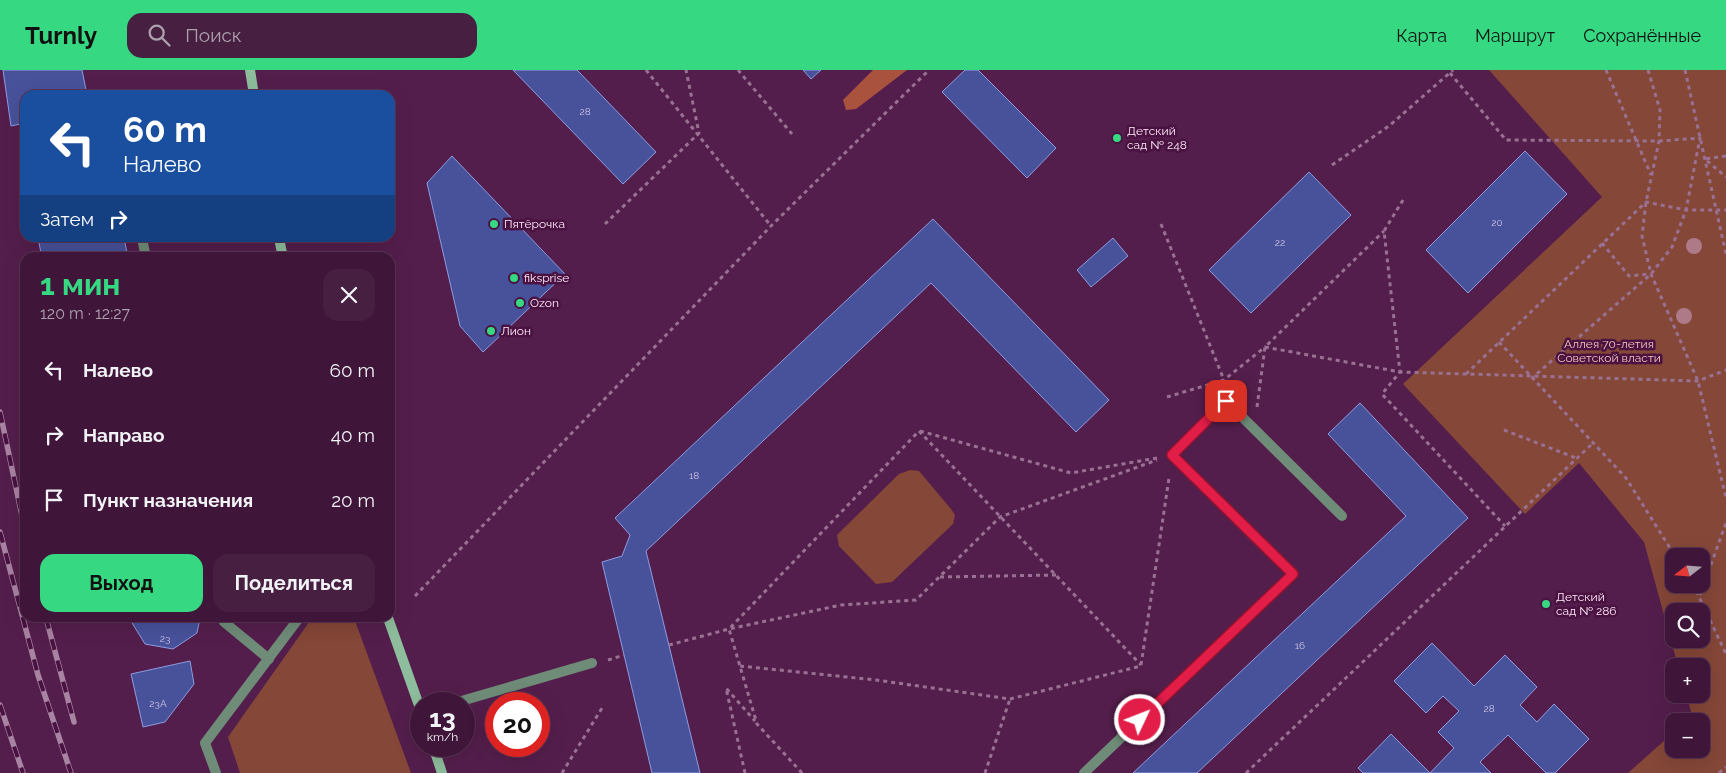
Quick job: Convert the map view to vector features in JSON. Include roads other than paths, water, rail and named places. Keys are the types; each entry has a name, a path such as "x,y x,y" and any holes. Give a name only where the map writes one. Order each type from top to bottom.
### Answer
{"main road":[{"path":"250,70 253,90"},
{"path":"389,622 414,692"},
{"path":"437,757 442,773"}],"lane":[{"path":"1084,773 1293,574 1172,455 1226,401 1342,516"},
{"path":"224,622 269,659"},
{"path":"216,773 205,743 296,622"},
{"path":"475,697 592,663"}],"railway":[{"path":"0,412 20,506"},
{"path":"0,532 20,607"},
{"path":"24,622 38,675 71,773"},
{"path":"47,622 74,722"},
{"path":"0,705 23,773"}],"place":[{"name":"Детский сад № 248","path":"1117,138"},
{"name":"Пятёрочка","path":"494,224"},
{"name":"fiksprise","path":"514,278"},
{"name":"Ozon","path":"520,303"},
{"name":"Лион","path":"491,331"},
{"name":"Детский сад № 286","path":"1546,604"}],"park label":[{"name":"Аллея 70-летия Советской власти","path":"1609,351"}]}
